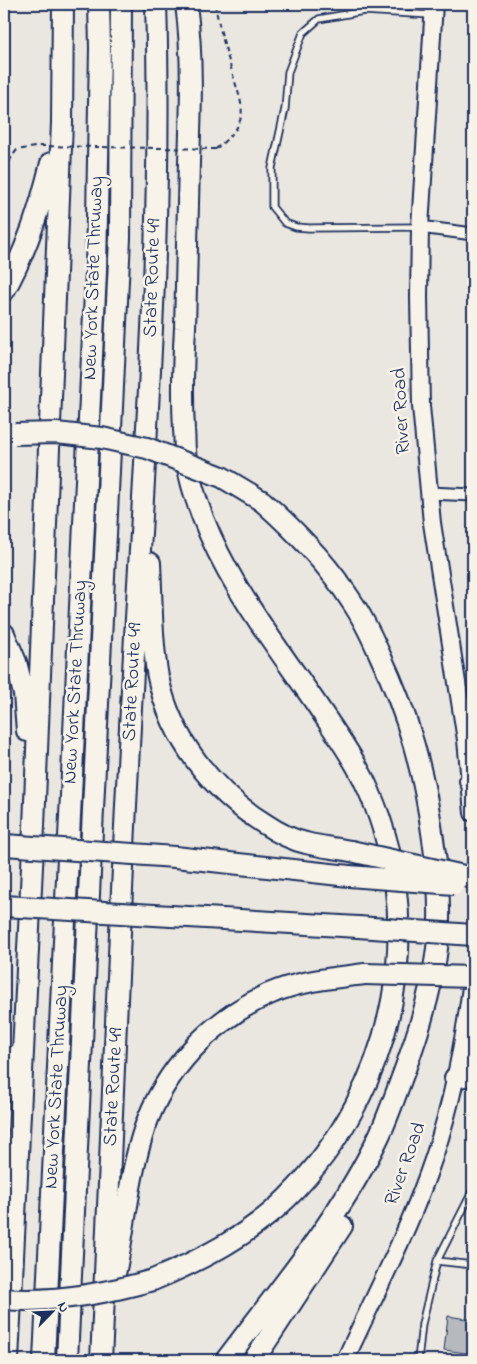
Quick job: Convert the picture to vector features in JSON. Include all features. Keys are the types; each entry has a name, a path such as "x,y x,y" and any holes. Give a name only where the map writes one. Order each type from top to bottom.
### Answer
{"highway":[{"path":"8,1360 34,826 62,122 63,4"},
{"name":"New York State Thruway","path":"44,1360 96,272 99,4"},
{"name":"New York State Thruway","path":"67,1360 120,238 121,4"},
{"name":"State Route 49","path":"101,1360 132,695 155,269 156,4"},
{"path":"186,4 190,31"},
{"path":"4,1299 31,1300 81,1296 117,1290 153,1280 222,1247 252,1227 286,1200 317,1165 339,1136 357,1106 376,1062 389,1016 398,948 397,897 391,858 380,820 364,780 344,744 245,600 215,546 196,498 186,457 182,401 192,90 190,31 192,4"},
{"path":"4,291 18,265 31,234 62,122"},
{"path":"9,435 65,434 102,438 147,448 222,477 262,501 307,543 333,574 367,626 394,685 415,746 425,787 436,855 439,896 438,940 430,992 410,1090 392,1137 372,1178 254,1360"},
{"path":"144,476 158,676 164,700 174,724 191,754 212,782 248,814 276,831 305,843 351,851 473,878"},
{"path":"4,634 16,662 24,694 34,826"},
{"path":"4,845 175,857 350,876 473,885"},
{"path":"4,906 358,927 473,936"},
{"path":"102,1338 123,1236 133,1170 144,1131 151,1112 167,1082 184,1058 206,1034 231,1015 269,994 305,983 364,974 473,977"},
{"path":"226,1360 329,1223 348,1193 379,1137 416,1038 430,992"},
{"path":"4,1090 24,1036"}],"main road":[{"name":"River Road","path":"434,9 420,227 421,406 432,522 466,740 472,783 473,813"},
{"name":"River Road","path":"344,1360 396,1250 428,1174 449,1106 464,1076 473,971"}],"street":[{"path":"420,227 473,234"},
{"path":"429,493 473,495"}],"lane":[{"path":"420,227 309,228 296,227 285,223 272,207 272,168 285,109 288,72 303,33 319,19 364,12 434,9"},
{"path":"418,1360 422,1324 437,1261 473,1190"},
{"path":"437,1261 473,1265"}],"path":[{"path":"4,233 7,204 5,182 7,167 17,150 40,146 216,149 229,138 238,127 242,114 215,4"}],"building":[{"path":"448,1316 473,1320 473,1354 444,1350"}]}
